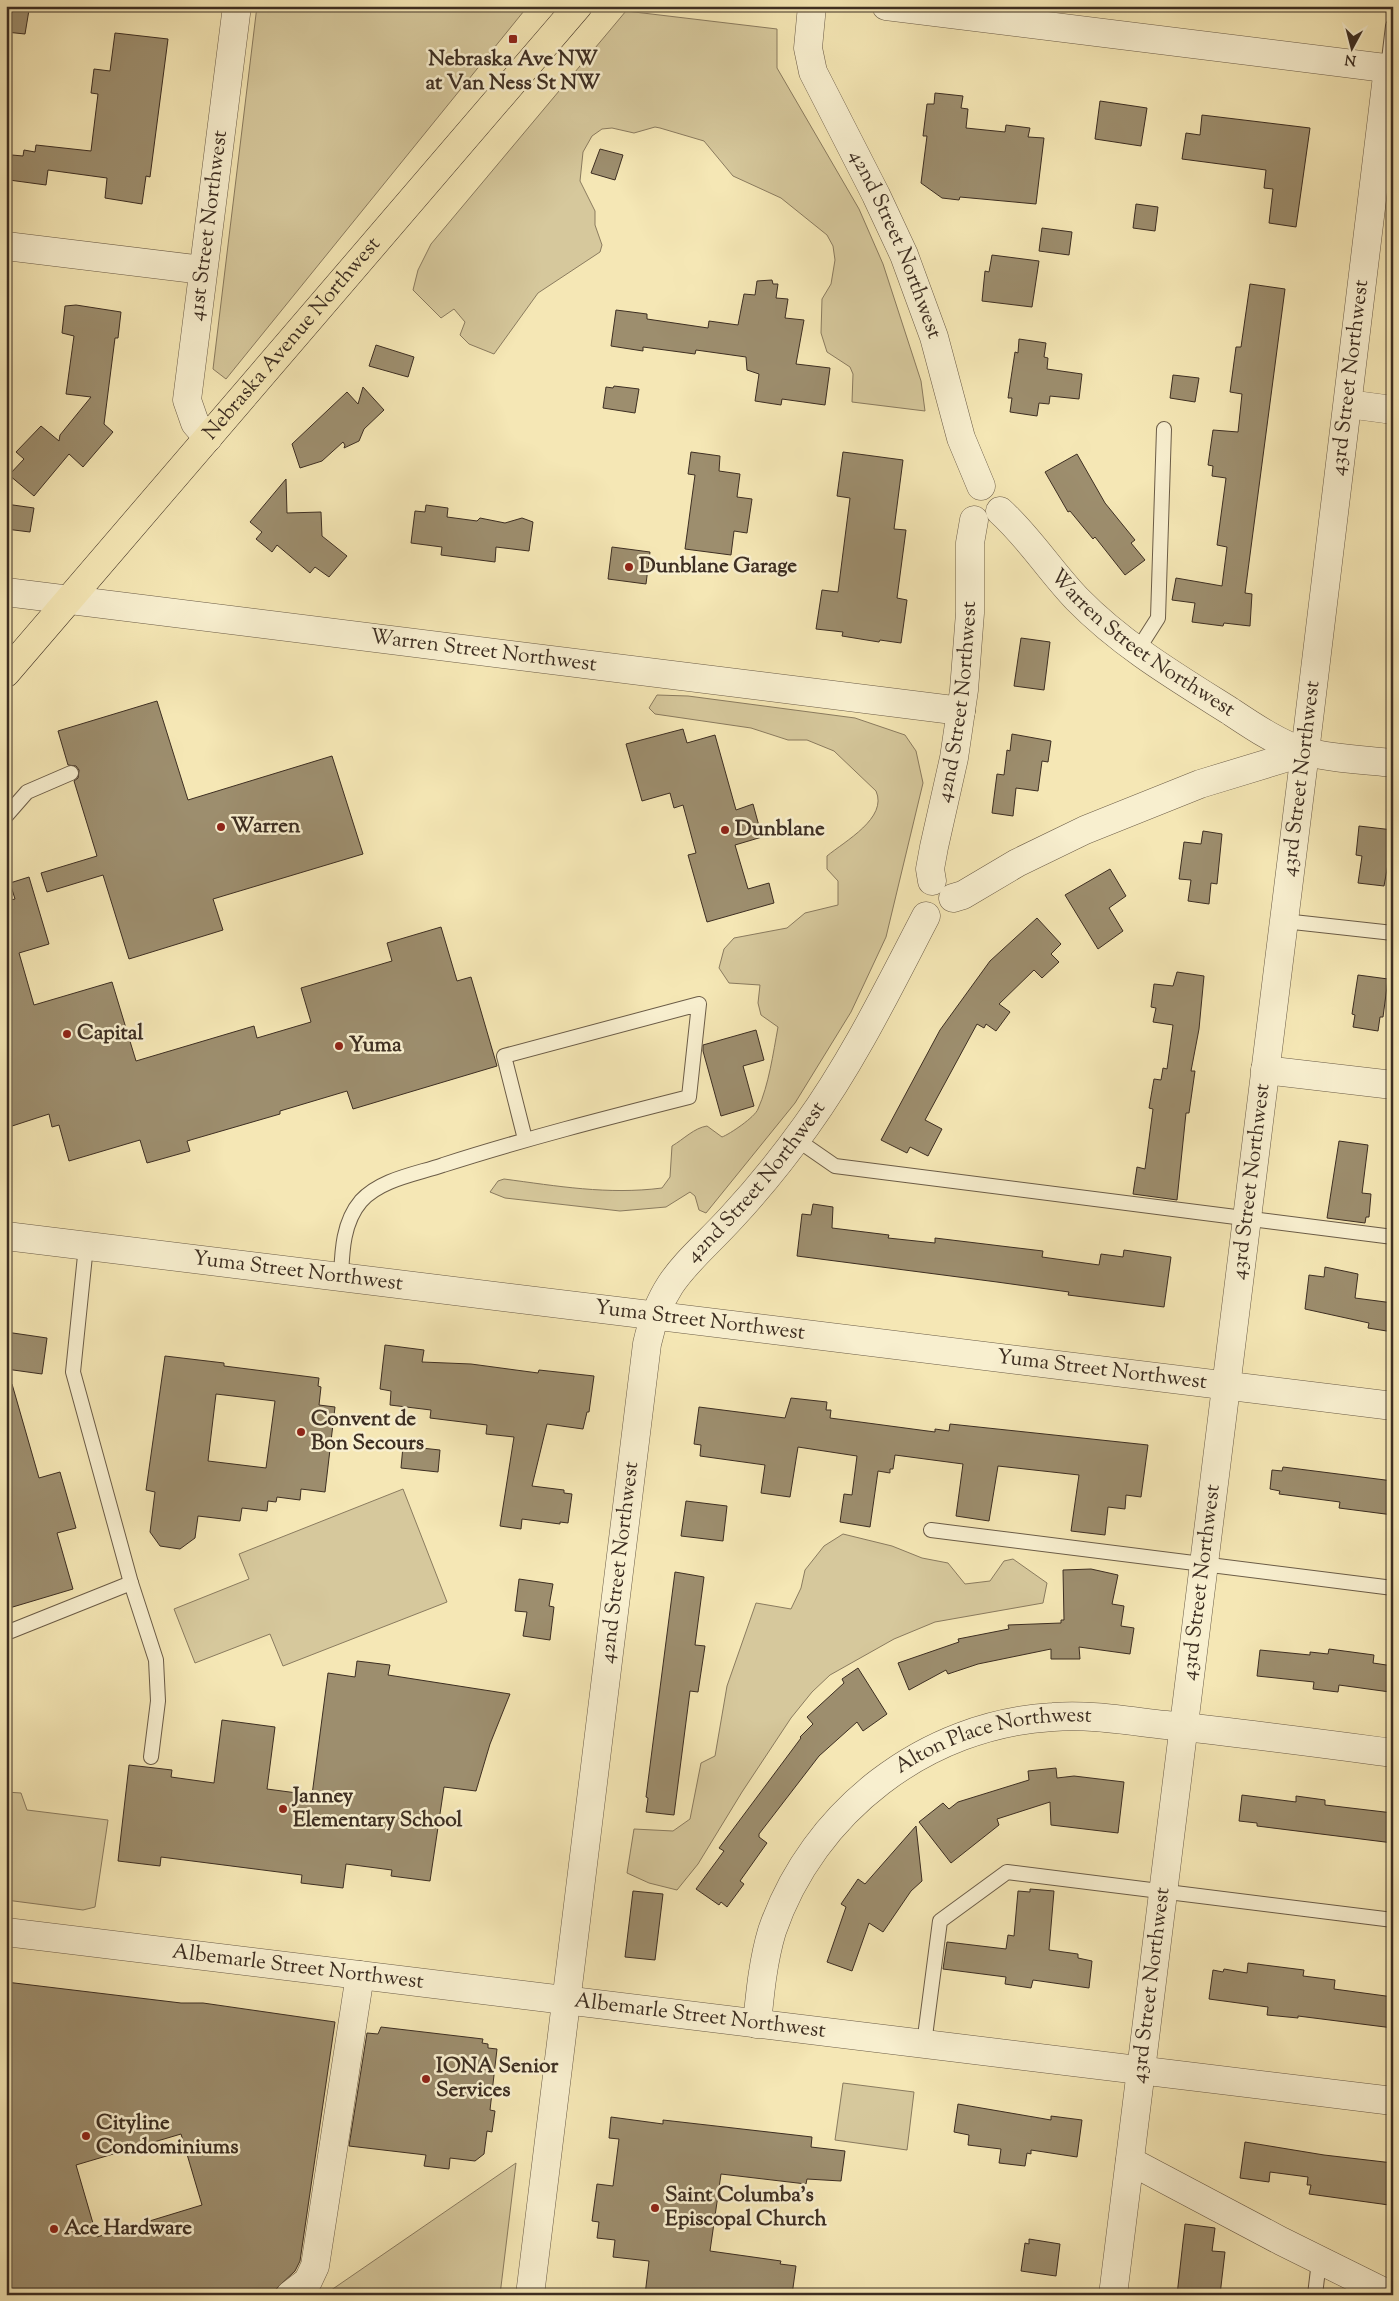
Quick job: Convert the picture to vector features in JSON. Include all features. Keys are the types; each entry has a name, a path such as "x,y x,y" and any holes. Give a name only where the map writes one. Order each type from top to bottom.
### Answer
{"main road":[{"name":"Nebraska Avenue Northwest","path":"6,673 578,6"}],"street":[{"name":"41st Street Northwest","path":"208,438 195,423 187,400 237,6"},
{"name":"42nd Street Northwest","path":"812,6 808,40 813,72 880,202 904,255 934,337 961,438 981,486"},
{"path":"886,6 1390,68"},
{"name":"43rd Street Northwest","path":"1113,2295 1390,68"},
{"path":"6,246 203,270"},
{"path":"1348,404 1393,410"},
{"path":"981,486 988,487 998,494 1000,512 992,520 980,522 974,520 966,512 965,500 971,490 981,486"},
{"name":"Warren Street Northwest","path":"1000,512 1020,530 1078,600 1106,627 1137,652 1254,727 1305,752 1393,763"},
{"name":"42nd Street Northwest","path":"932,881 930,870 954,758 961,711 970,613 970,544 974,520"},
{"name":"Warren Street Northwest","path":"6,592 961,711"},
{"name":"Warren Street Northwest","path":"953,898 1017,863 1085,830 1200,784 1305,752"},
{"path":"932,881 944,883 953,898 950,909 946,914 935,918 926,916 920,910 916,898 921,887 932,881"},
{"name":"42nd Street Northwest","path":"530,2295 646,1349 653,1316 673,1279 740,1208 796,1139 845,1064 926,916"},
{"path":"1265,1070 1393,1085"},
{"name":"Yuma Street Northwest","path":"6,1236 1393,1406"},
{"name":"Alton Place Northwest","path":"757,2024 766,1957 776,1921 791,1888 813,1850 840,1817 889,1774 952,1740 978,1730 1015,1721 1072,1716 1183,1727 1393,1753"},
{"name":"Albemarle Street Northwest","path":"6,1932 1393,2101"},
{"path":"290,2295 308,2281 316,2266 360,1975"},
{"path":"1130,2161 1319,2261 1390,2295"}],"lane":[{"path":"1390,68 1393,26"},
{"path":"1137,652 1158,618 1164,429"},
{"path":"6,816 28,792 71,773"},
{"path":"1284,921 1393,934"},
{"path":"340,1277 342,1251 351,1217 362,1200 383,1185 524,1139 689,1097 699,1004 504,1056 524,1139"},
{"path":"796,1139 835,1166 1393,1237"},
{"path":"86,1246 73,1372 131,1583 156,1660 158,1701 151,1757"},
{"path":"931,1530 1393,1588"},
{"path":"6,1634 131,1583"},
{"path":"924,2044 940,1921 1007,1872 1393,1920"},
{"path":"1315,2295 1319,2261"}],"shaded area":[{"path":"257,6 528,6 226,379 213,369"},
{"path":"626,11 777,29 777,68 859,209 883,264 921,381 925,411 852,402 853,374 850,367 827,352 821,333 822,299 831,284 835,260 833,246 827,235 781,198 733,176 704,141 660,128 655,127 634,133 612,128 602,129 592,136 583,152 580,181 595,211 595,225 602,245 600,252 538,293 494,354 469,344 460,335 465,322 454,309 441,318 413,290 418,270 431,244"},
{"path":"657,695 688,696 855,718 905,735 916,751 923,783 886,937 851,1012 795,1103 706,1213 699,1210 695,1196 690,1192 666,1207 620,1211 505,1198 490,1192 498,1181 504,1179 602,1190 622,1191 662,1188 670,1177 672,1146 693,1131 707,1126 722,1137 747,1121 756,1112 765,1089 778,1027 761,1015 758,1003 760,985 729,983 719,968 724,949 734,938 787,928 805,913 838,905 838,881 827,869 827,856 863,828 876,810 878,801 876,791 834,751 807,740 788,740 751,728 655,714 649,708"},
{"path":"403,1489 447,1602 283,1666 270,1634 195,1663 174,1609 249,1579 239,1554"},
{"path":"843,1534 892,1546 922,1558 948,1563 965,1584 990,1581 1004,1561 1013,1559 1047,1583 1043,1603 935,1622 894,1639 830,1675 812,1692 791,1718 742,1792 698,1864 677,1890 649,1883 627,1873 634,1829 673,1831 690,1819 701,1763 715,1756 727,1686 756,1603 791,1609 801,1588 805,1570 824,1546"},
{"path":"6,1792 21,1793 27,1810 108,1820 95,1907 83,1910 6,1900"},
{"path":"843,2083 914,2092 907,2150 835,2140"},
{"path":"516,2163 500,2295 324,2295"}],"building":[{"path":"6,7 29,10 25,34 6,32"},
{"path":"115,33 168,39 150,177 146,176 142,204 105,198 107,178 48,170 46,185 9,180 12,155 23,156 24,150 35,152 36,145 91,151 98,94 91,93 94,69 110,71"},
{"path":"935,93 963,96 961,108 968,109 966,128 1005,132 1006,125 1030,128 1028,137 1044,138 1036,204 960,197 959,200 942,198 921,183 927,136 923,136 927,104 934,104"},
{"path":"1100,101 1147,108 1141,146 1095,139"},
{"path":"1202,115 1310,128 1296,227 1269,223 1273,189 1264,188 1266,170 1182,159 1186,133 1200,135"},
{"path":"600,149 623,155 615,180 591,173"},
{"path":"1136,204 1158,207 1155,231 1133,228"},
{"path":"1042,228 1072,232 1069,255 1039,251"},
{"path":"992,255 1039,261 1032,307 982,301 985,271 989,272"},
{"path":"772,280 773,284 778,284 776,298 788,299 785,318 804,320 796,364 830,368 825,405 782,399 781,405 755,401 759,374 747,370 746,357 696,350 695,354 643,347 643,351 611,346 616,310 647,314 647,319 708,328 709,321 738,325 744,294 755,295 757,281"},
{"path":"1250,284 1285,289 1245,593 1252,594 1250,626 1224,623 1223,626 1192,622 1195,603 1172,600 1176,578 1222,586 1227,547 1217,545 1226,478 1212,476 1213,466 1208,465 1213,430 1238,432 1242,394 1230,392 1236,347 1241,347"},
{"path":"76,305 121,312 118,338 115,338 104,424 113,432 83,467 69,454 34,496 9,475 24,459 16,452 41,426 59,441 60,435 91,397 66,394 74,336 62,333 65,306"},
{"path":"1019,339 1046,343 1044,357 1048,358 1047,369 1082,374 1079,399 1050,396 1049,404 1039,403 1037,416 1010,412 1012,398 1008,398 1015,352 1018,353"},
{"path":"376,345 414,357 408,377 369,366"},
{"path":"1173,375 1199,378 1195,402 1170,398"},
{"path":"614,386 639,389 635,413 603,408 606,387 613,388"},
{"path":"363,387 384,410 364,429 359,441 344,448 343,442 322,461 300,468 292,444 347,392 358,404"},
{"path":"691,452 720,456 719,471 740,474 737,497 752,499 747,533 734,531 731,555 685,549 695,475 688,474"},
{"path":"843,452 903,460 894,529 906,530 897,598 907,600 901,643 880,640 879,642 842,636 843,632 816,629 822,590 838,592 850,498 837,496"},
{"path":"1077,454 1105,503 1135,540 1131,543 1145,560 1125,575 1095,537 1093,539 1070,511 1068,512 1045,472"},
{"path":"286,479 287,513 321,512 322,536 347,556 329,577 315,567 310,573 277,545 272,552 256,539 262,532 250,522"},
{"path":"6,504 34,508 30,532 6,529"},
{"path":"426,505 448,508 447,517 477,521 480,518 505,523 522,518 533,522 529,551 496,547 495,562 441,555 442,547 411,543 415,511 425,512"},
{"name":"Dunblane Garage","path":"612,547 650,552 646,584 608,579"},
{"path":"1021,638 1050,642 1044,690 1014,686"},
{"name":"Warren","path":"157,701 188,800 332,756 363,854 213,899 223,930 129,959 103,875 47,892 41,873 97,856 74,781 78,778 79,770 76,766 68,765 58,731"},
{"name":"Dunblane","path":"683,729 687,743 715,735 736,810 753,804 762,837 735,845 748,889 769,883 774,903 707,922 688,855 696,853 683,805 674,808 670,793 642,801 626,744"},
{"path":"1012,734 1051,741 1048,762 1042,761 1038,791 1016,788 1013,816 992,813 997,774 1004,775 1007,750 1010,751"},
{"path":"1359,826 1393,830 1393,865 1388,864 1384,886 1358,883 1362,856 1356,855"},
{"path":"1203,831 1222,834 1217,884 1211,883 1209,904 1188,901 1191,880 1179,879 1184,842 1201,844"},
{"path":"1110,869 1126,896 1109,908 1123,931 1098,949 1065,895"},
{"name":"Yuma","path":"29,877 49,944 19,953 34,1005 112,982 136,1061 254,1026 257,1038 311,1022 301,988 392,961 387,943 441,927 457,981 471,977 497,1066 353,1109 347,1091 280,1111 280,1114 187,1141 190,1151 147,1163 140,1140 69,1161 59,1125 52,1127 49,1114 6,1128 6,901 15,899 10,883"},
{"path":"1037,918 1061,944 1051,954 1059,962 1042,978 1034,970 999,1004 1010,1012 996,1031 986,1024 984,1028 977,1024 925,1120 942,1129 928,1156 910,1147 907,1153 881,1140 940,1030 990,961"},
{"path":"1177,972 1204,976 1199,1029 1191,1071 1195,1071 1189,1113 1186,1113 1177,1200 1133,1194 1137,1167 1145,1169 1153,1109 1149,1108 1154,1079 1161,1080 1163,1068 1167,1069 1173,1025 1153,1022 1156,1008 1151,1007 1154,984 1173,986"},
{"path":"1358,975 1388,979 1383,1017 1380,1017 1378,1031 1353,1027 1355,1015 1352,1014"},
{"path":"756,1030 764,1060 743,1066 754,1106 721,1116 703,1045"},
{"path":"1339,1141 1368,1145 1362,1193 1371,1194 1369,1217 1366,1217 1365,1223 1327,1218"},
{"path":"813,1204 833,1207 832,1228 889,1235 888,1238 935,1243 935,1238 1043,1251 1042,1257 1099,1265 1101,1254 1123,1257 1124,1250 1171,1257 1164,1307 1068,1295 1069,1292 797,1256 802,1214 811,1215"},
{"path":"1325,1267 1358,1274 1355,1298 1393,1303 1393,1332 1368,1328 1369,1323 1305,1309 1309,1275 1324,1277"},
{"path":"6,1332 47,1338 42,1374 6,1369"},
{"path":"385,1345 424,1350 422,1362 471,1364 538,1373 539,1370 594,1376 589,1412 587,1412 583,1429 547,1424 532,1486 564,1490 564,1493 572,1494 568,1523 560,1522 560,1524 522,1519 521,1529 500,1526 514,1437 486,1434 487,1425 430,1418 431,1410 390,1405 391,1391 380,1389"},
{"name":"Convent de Bon Secours","path":"165,1356 224,1363 224,1366 319,1378 318,1386 321,1387 319,1405 335,1407 325,1492 301,1489 300,1500 277,1497 276,1502 268,1501 267,1511 242,1508 240,1521 198,1516 195,1538 180,1549 160,1546 150,1532 155,1492 146,1490","holes":["216,1394 275,1401 266,1468 208,1461"]},
{"path":"12,1384 39,1478 60,1472 76,1528 57,1533 73,1589 6,1609 6,1385"},
{"path":"791,1398 827,1402 826,1410 831,1410 830,1418 935,1432 935,1429 949,1431 950,1424 1148,1445 1141,1497 1126,1495 1125,1509 1108,1507 1105,1535 1071,1531 1079,1475 998,1466 989,1521 956,1516 963,1464 895,1455 893,1469 890,1469 890,1473 878,1471 870,1527 840,1522 844,1494 852,1495 857,1456 798,1447 790,1497 761,1493 765,1465 700,1456 701,1445 694,1444 699,1407 785,1418"},
{"path":"403,1446 440,1450 438,1472 401,1468"},
{"path":"1283,1467 1393,1481 1393,1515 1339,1508 1340,1502 1279,1494 1280,1491 1270,1489 1272,1470 1282,1471"},
{"path":"686,1501 727,1506 723,1541 681,1536"},
{"path":"1091,1569 1118,1575 1112,1604 1124,1606 1121,1626 1134,1628 1130,1654 1079,1647 1080,1659 1051,1659 1051,1649 978,1664 948,1674 946,1670 909,1690 898,1663 959,1642 958,1639 1009,1629 1008,1625 1061,1623 1061,1620 1064,1620 1063,1570"},
{"path":"675,1572 704,1577 695,1645 705,1646 698,1692 690,1691 674,1815 646,1812 648,1798 646,1797"},
{"path":"519,1579 553,1584 549,1606 554,1607 550,1640 523,1636 527,1612 515,1611"},
{"path":"1329,1649 1374,1655 1373,1663 1393,1666 1390,1692 1339,1685 1338,1692 1313,1689 1314,1682 1257,1676 1260,1650 1310,1655 1310,1652 1328,1654"},
{"path":"357,1661 390,1665 388,1675 510,1694 490,1744 476,1791 444,1787 430,1881 391,1876 392,1870 346,1864 343,1888 301,1883 302,1875 161,1857 160,1866 118,1861 129,1765 172,1770 171,1777 214,1783 222,1720 275,1727 267,1789 312,1795 328,1673 355,1677"},
{"path":"858,1668 887,1714 863,1731 857,1722 819,1756 759,1834 759,1837 767,1843 740,1881 744,1884 727,1907 721,1902 719,1905 696,1889 724,1851 719,1848 800,1737 813,1724 807,1717 844,1683 842,1679"},
{"path":"1056,1768 1057,1778 1074,1776 1124,1782 1118,1833 1051,1825 1050,1802 997,1819 999,1825 951,1863 919,1822 943,1803 949,1809 958,1802 1029,1780 1028,1771"},
{"path":"1242,1795 1296,1802 1296,1796 1325,1800 1325,1805 1393,1813 1393,1843 1257,1826 1257,1823 1239,1821"},
{"path":"916,1826 922,1881 911,1891 883,1932 869,1923 852,1971 827,1962 846,1907 841,1904 858,1879 865,1884"},
{"path":"1030,1889 1054,1891 1049,1950 1078,1954 1078,1958 1092,1961 1089,1988 1033,1980 1031,1988 1005,1984 1006,1977 943,1969 947,1942 1006,1949 1008,1935 1014,1936 1018,1891 1030,1892"},
{"path":"633,1891 663,1894 655,1960 625,1957"},
{"path":"1248,1963 1304,1970 1303,1976 1335,1980 1334,1989 1393,1997 1393,2028 1298,2016 1298,2018 1267,2015 1268,2007 1209,1999 1213,1970 1223,1972 1224,1969 1247,1973"},
{"name":"Cityline Condominiums","path":"6,1982 181,2003 203,2003 335,2022 300,2261 295,2271 276,2289 275,2295 14,2295 6,2286","holes":["181,2134 202,2205 97,2237 76,2165"]},
{"name":"IONA Senior Services","path":"381,2027 483,2039 482,2043 488,2044 488,2048 497,2049 490,2110 495,2111 492,2132 487,2131 484,2154 475,2161 450,2158 449,2169 424,2166 426,2155 349,2146 367,2033 378,2034"},
{"path":"958,2104 1051,2120 1051,2116 1082,2120 1077,2157 1031,2150 1031,2154 1027,2153 1025,2166 999,2163 1001,2149 968,2145 969,2135 954,2132"},
{"name":"Saint Columba's Episcopal Church","path":"611,2117 663,2124 663,2120 812,2137 811,2147 845,2151 841,2181 807,2179 806,2184 721,2174 710,2251 781,2261 780,2264 796,2266 792,2295 645,2295 649,2261 613,2257 615,2240 597,2238 599,2222 592,2221 597,2184 613,2186 619,2139 609,2138"},
{"path":"1245,2142 1324,2155 1393,2163 1389,2205 1309,2194 1311,2185 1307,2185 1308,2177 1270,2172 1269,2182 1240,2178"},
{"path":"1185,2224 1215,2228 1212,2251 1225,2252 1220,2295 1177,2295"},
{"path":"1029,2239 1060,2244 1056,2276 1021,2271 1025,2243 1029,2244"}],"place":[{"name":"Nebraska Ave NW at Van Ness St NW","path":"513,39"},
{"name":"Dunblane Garage","path":"629,567"},
{"name":"Warren","path":"221,827"},
{"name":"Dunblane","path":"725,830"},
{"name":"Capital","path":"67,1034"},
{"name":"Yuma","path":"339,1046"},
{"name":"Convent de Bon Secours","path":"301,1432"},
{"name":"Janney Elementary School","path":"283,1809"},
{"name":"IONA Senior Services","path":"426,2079"},
{"name":"Cityline Condominiums","path":"86,2136"},
{"name":"Saint Columba's Episcopal Church","path":"655,2208"},
{"name":"Ace Hardware","path":"54,2229"}]}
